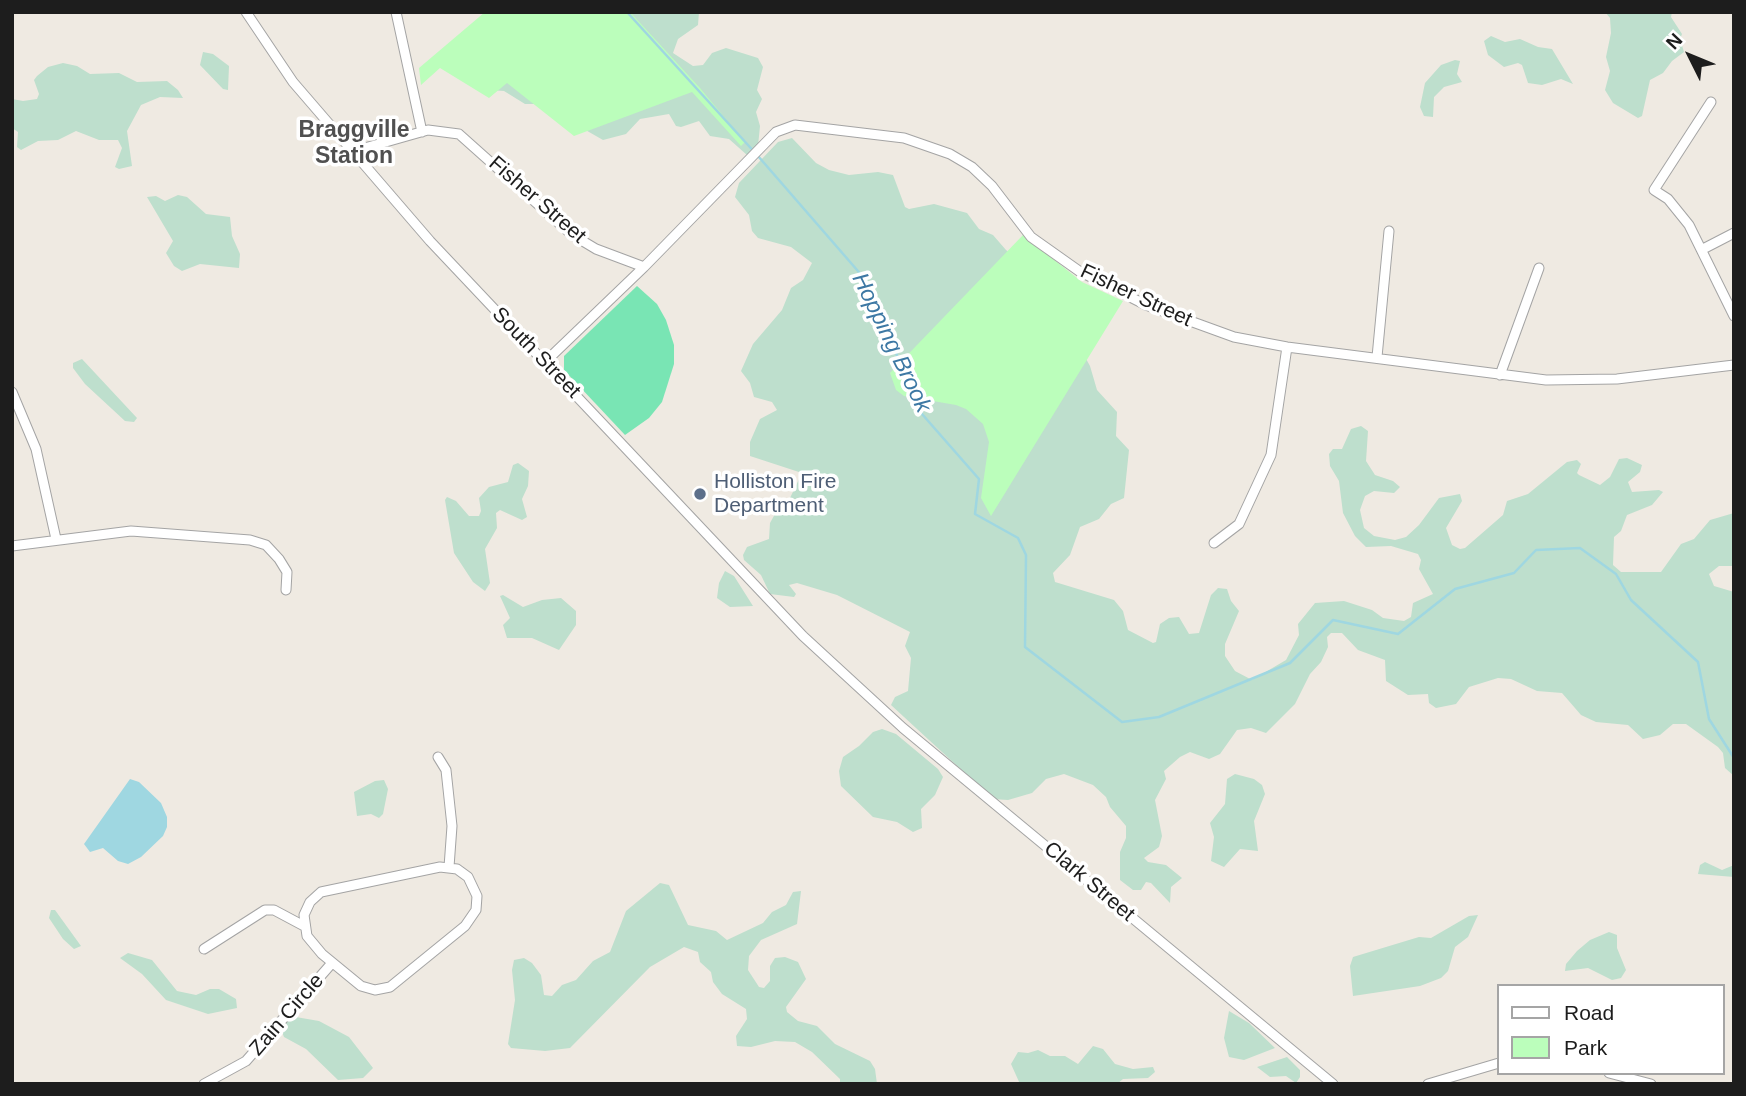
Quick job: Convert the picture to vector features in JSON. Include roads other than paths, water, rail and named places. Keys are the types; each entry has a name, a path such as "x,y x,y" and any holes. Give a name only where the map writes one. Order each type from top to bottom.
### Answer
{"street":[{"name":"South Street","path":"246,12 293,82 430,241 786,619 846,677"},
{"path":"396,12 422,132"},
{"path":"1712,102 1654,190 1679,212 1703,249 1734,316"},
{"name":"Fisher Street","path":"354,151 422,132 445,130 464,136 571,234 596,249 644,267 776,132 795,125 920,142 972,167 998,193 1031,237 1100,283 1210,329 1287,347 1500,375 1573,381 1734,365"},
{"path":"1377,357 1388,230"},
{"path":"1703,249 1734,233"},
{"path":"544,363 644,267"},
{"path":"1500,375 1539,268"},
{"path":"1214,543 1239,524 1271,455 1287,347"},
{"path":"12,392 36,449 56,539"},
{"path":"12,547 56,539 141,530 250,540 266,545 279,559 287,572 286,590"},
{"name":"Clark Street","path":"846,677 903,728 1333,1084"},
{"path":"304,926 304,915 310,902 327,889 449,867 452,826 446,770 438,757"},
{"name":"Zain Circle","path":"204,949 265,910 274,910 304,926 311,942 361,986 383,989 396,983 466,926 476,910 476,892 466,874 449,867"},
{"name":"Zain Circle","path":"204,1084 246,1061 332,963"},
{"path":"1428,1084 1498,1063"},
{"path":"1617,1075 1651,1084"}],"water":[{"path":"130,779 139,782 161,803 167,817 167,827 163,836 141,857 128,864 118,861 103,848 90,852 84,844"}],"waterway":[{"name":"Hopping Brook","path":"627,12 864,278 922,414 979,479 975,514 1018,538 1026,555 1025,647 1122,722 1159,717 1290,663 1333,620 1398,634 1455,589 1514,573 1536,550 1580,548 1616,574 1631,600 1698,662 1709,719 1734,758"}],"place":[{"name":"Holliston Fire Department","path":"700,494"}],"district":[{"name":"Braggville Station","path":"354,144"}]}
